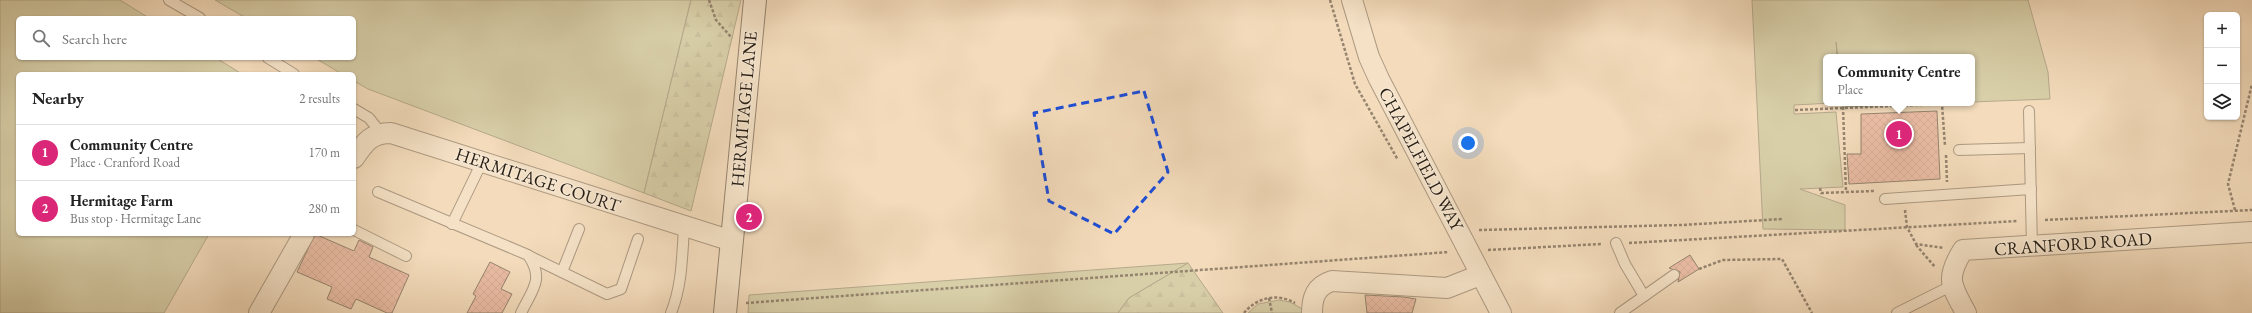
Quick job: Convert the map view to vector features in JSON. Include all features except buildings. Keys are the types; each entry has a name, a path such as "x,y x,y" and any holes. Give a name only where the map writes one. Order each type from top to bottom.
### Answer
{"main road":[{"name":"HERMITAGE LANE","path":"725,313 755,0"}],"street":[{"name":"CHAPELFIELD WAY","path":"1352,0 1369,57 1379,80 1501,313"},
{"path":"356,155 368,138 381,133"},
{"name":"HERMITAGE COURT","path":"381,133 391,133 684,228 732,241"},
{"name":"CRANFORD ROAD","path":"1963,250 2032,247 2252,232"},
{"path":"259,313 303,236"},
{"path":"1963,250 1952,267 1952,286 1966,313"},
{"path":"1312,310 1315,291 1323,284 1332,281 1447,288 1480,274"}],"lane":[{"path":"169,0 197,16"},
{"path":"271,60 291,72"},
{"path":"356,111 369,118 381,133"},
{"path":"2029,111 2032,247"},
{"path":"1959,150 2030,148"},
{"path":"452,224 482,162"},
{"path":"1885,199 2031,189"},
{"path":"378,192 528,256 607,294 621,289 638,239"},
{"path":"671,313 676,302 681,273 684,228"},
{"path":"562,272 579,229"},
{"path":"356,231 406,256"},
{"path":"1616,243 1625,264 1644,296"},
{"path":"521,313 536,282 537,275 536,266 528,256"},
{"path":"1620,313 1674,275"},
{"path":"1897,313 1952,286"}],"path":[{"path":"708,0 716,20 735,42 750,46"},
{"path":"2235,210 2228,184 2252,84"},
{"path":"1795,110 1876,106"},
{"path":"1942,106 1948,194"},
{"path":"1843,107 1846,192"},
{"path":"1820,188 1821,193 1883,191 1885,199"},
{"path":"1476,230 1682,225 1782,219"},
{"path":"1907,227 1916,244 1963,250"},
{"path":"1699,269 1723,260 1782,259 1812,313"},
{"path":"1244,313 1256,303 1269,298 1283,296 1303,308 1312,310"},
{"path":"1269,298 1272,313"}],"highlighted area":[{"path":"1144,91 1168,172 1114,234 1049,201 1034,113"}],"green space":[{"path":"0,0 120,0 146,16 16,16 16,60 219,60 239,72 16,72 16,236 208,236 164,313 0,313"},
{"path":"215,0 691,0 644,193 368,89 356,82 356,72 339,72 318,60 356,60 356,16 243,16"},
{"path":"691,0 741,0 691,211 644,193"},
{"path":"1752,0 2028,0 2048,72 2050,99 1975,102 1975,54 1838,54 1836,42 1837,54 1823,54 1823,104 1794,105 1794,114 1836,112 1843,187 1800,189 1845,205 1845,230 1763,229"},
{"path":"1843,106 1867,106 1843,107"},
{"path":"1188,263 1129,298 1118,313 748,313 749,295"},
{"path":"1188,263 1223,313 1118,313 1129,298"},
{"path":"1279,300 1290,302 1304,310 1304,313 1248,313 1258,304"}],"place":[{"name":"Community Centre","path":"1899,134"},
{"name":"Hermitage Farm","path":"749,217"}]}
